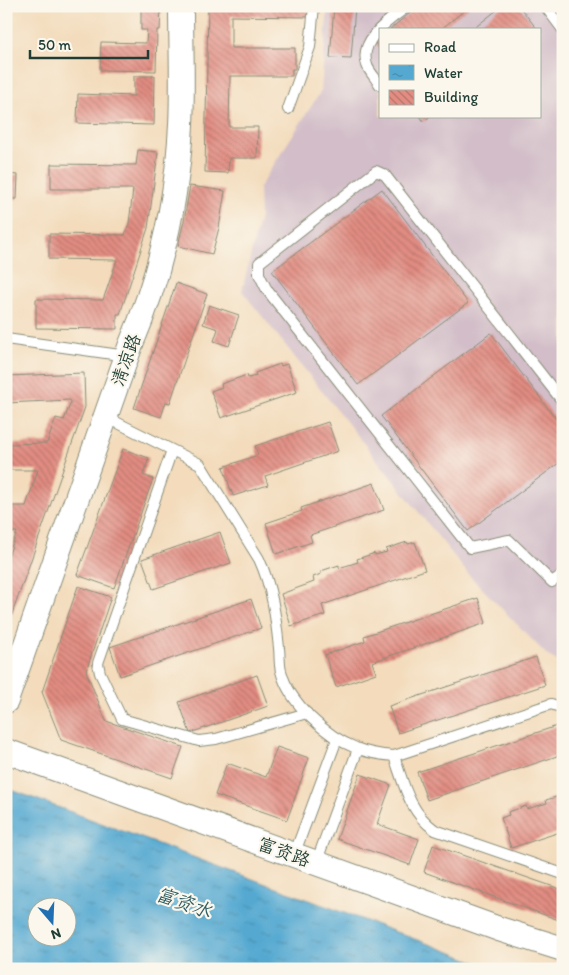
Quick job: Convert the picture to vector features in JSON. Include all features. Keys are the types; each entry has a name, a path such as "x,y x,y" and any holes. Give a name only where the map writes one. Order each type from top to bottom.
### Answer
{"street":[{"name":"清凉路","path":"6,701 143,315 162,256 179,155 182,106 181,6"},
{"name":"富资路","path":"6,752 499,929 563,949"}],"lane":[{"path":"288,109 310,47 314,6"},
{"path":"380,28 408,6"},
{"path":"545,6 563,30"},
{"path":"379,28 371,38 366,51 366,63 379,83"},
{"path":"563,402 385,175 376,171 260,263 259,274 267,290 470,548 509,540 552,582 563,574"},
{"path":"6,339 127,356"},
{"path":"106,418 200,464 264,570 270,590 280,670 284,680 290,692 307,713 337,739 369,753 394,756 552,704 563,708"},
{"path":"172,450 98,663 100,673 122,719 199,741 216,740 307,713"},
{"path":"305,859 337,739"},
{"path":"305,859 358,749"},
{"path":"394,756 411,804 421,818 435,830 563,874"}],"shaded area":[{"path":"328,6 563,6 563,664 548,656 469,575 242,291 260,217 259,188 321,91"}],"water":[{"name":"富资水","path":"6,788 450,952 493,969 6,969"}],"building":[{"path":"141,6 161,6 160,30 157,30 156,71 100,70 101,42 146,43 147,30 141,30"},
{"path":"208,6 309,6 308,17 231,16 231,48 295,48 295,69 292,69 292,76 230,76 229,127 258,127 257,158 229,158 228,173 205,172"},
{"path":"334,6 355,6 351,59 330,58"},
{"path":"419,6 470,6 442,28 391,28"},
{"path":"502,6 519,6 536,28 474,28"},
{"path":"379,37 379,48 374,41"},
{"path":"134,76 155,76 154,125 77,123 78,94 134,96"},
{"path":"138,150 158,152 148,228 120,314 117,314 117,329 36,328 36,299 103,300 117,260 49,259 49,234 125,235 129,224 133,189 51,189 51,164 136,165"},
{"path":"6,174 18,175 17,199 6,199"},
{"path":"190,186 225,191 219,228 212,254 178,246"},
{"path":"382,189 468,303 358,385 272,271"},
{"path":"176,283 207,294 170,403 166,402 161,417 134,408"},
{"path":"209,305 239,315 229,346 214,341 218,329 203,324"},
{"path":"491,333 563,428 563,460 468,531 381,416"},
{"path":"280,364 281,366 287,364 297,392 221,418 211,391 222,387 221,384 247,375 248,378 256,376 255,373"},
{"path":"84,373 85,407 6,631 6,562 17,532 6,532 6,506 26,506 38,470 6,470 6,444 47,443 56,418 64,420 71,402 70,400 6,403 6,376"},
{"path":"328,422 338,451 265,476 268,485 233,496 223,467 258,455 255,446"},
{"path":"123,449 149,458 143,475 153,479 114,588 77,575"},
{"path":"374,483 384,510 310,535 312,542 276,554 266,523 302,511 301,508"},
{"path":"220,532 231,563 153,589 142,559"},
{"path":"407,542 408,544 415,542 425,570 322,605 325,615 291,626 281,594 314,582 313,577 321,574 321,571 339,565 339,568 358,562 357,559 375,553 375,555 387,552 386,549"},
{"path":"78,586 111,597 86,671 106,721 183,747 172,778 61,740 42,692"},
{"path":"478,598 486,623 372,662 376,673 336,687 325,655 365,641 364,636"},
{"path":"251,599 261,628 120,676 110,647"},
{"path":"536,657 545,685 398,733 389,706"},
{"path":"257,675 268,706 190,733 179,702"},
{"path":"563,724 563,754 427,800 417,772"},
{"path":"277,747 309,758 287,820 215,795 227,763 266,777"},
{"path":"360,774 391,785 377,824 419,839 410,865 337,839"},
{"path":"563,795 563,831 511,848 501,818 509,815 508,812 526,806 527,809 547,803 546,800"},
{"path":"433,845 563,890 563,909 559,920 424,872"}]}
